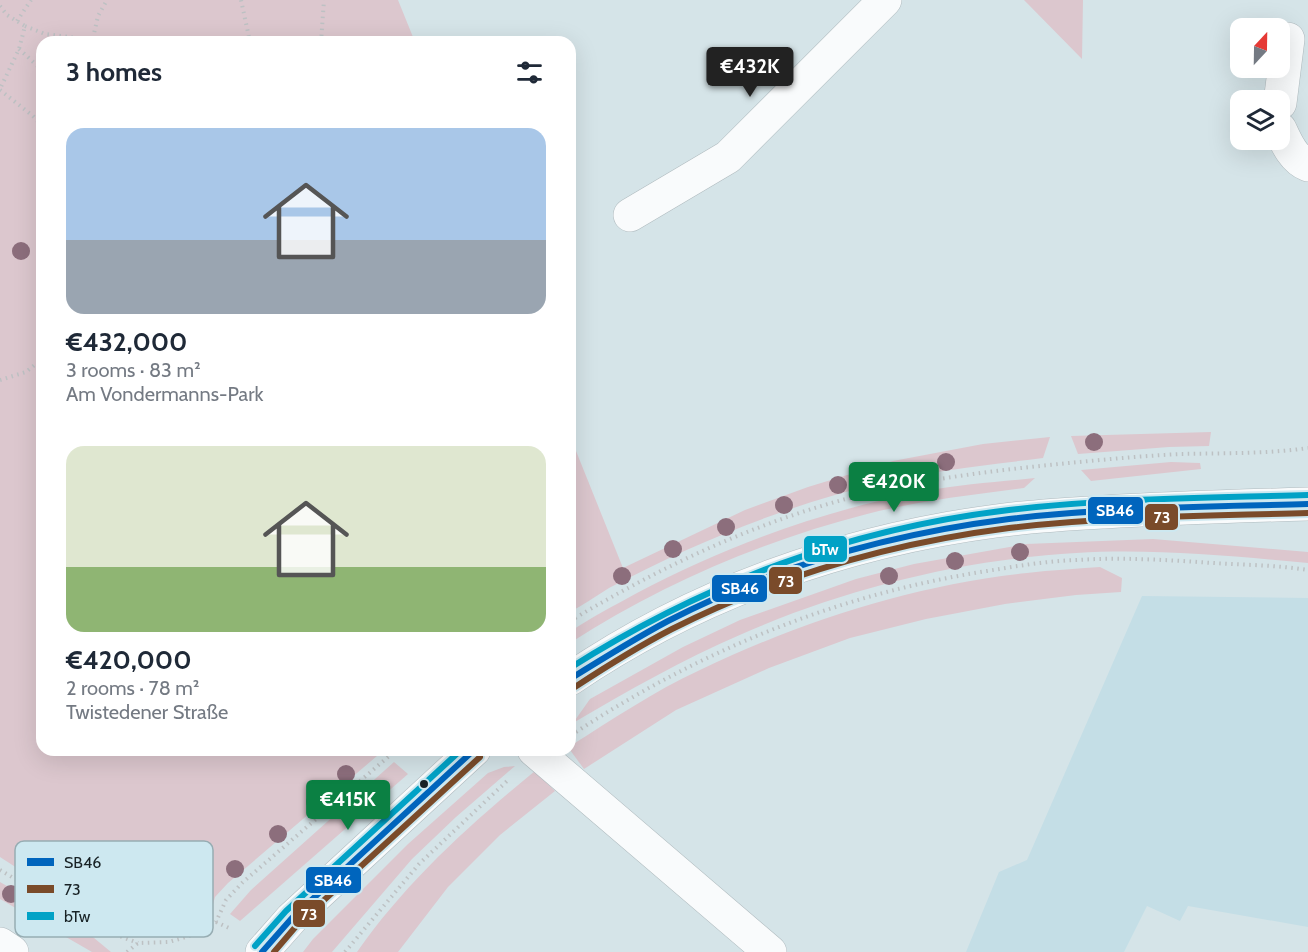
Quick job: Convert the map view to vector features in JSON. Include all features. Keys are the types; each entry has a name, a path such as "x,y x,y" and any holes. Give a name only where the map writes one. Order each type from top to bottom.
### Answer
{"street":[{"path":"630,215 728,157 885,0"},
{"path":"1290,149 1308,165"},
{"path":"576,675 605,655 664,622 713,600 793,569 868,545 935,530 1037,516 1308,504"},
{"path":"262,952 292,918 468,756"},
{"path":"541,756 770,952"},
{"path":"0,944 12,952"}],"path":[{"path":"17,21 31,0"},
{"path":"94,36 98,16 107,0"},
{"path":"241,0 249,36"},
{"path":"321,36 324,0"},
{"path":"0,6 7,15 25,26 45,34 64,36"},
{"path":"25,26 19,49 0,90 36,119"},
{"path":"19,49 36,65"},
{"path":"0,380 26,372 36,364"},
{"path":"576,732 644,689 696,662 746,640 854,600 920,584 1026,564 1076,560 1147,559 1308,570"},
{"path":"213,924 226,900 242,883 389,756"},
{"path":"345,952 419,864 534,756"},
{"path":"0,870 15,879"},
{"path":"122,937 138,943 169,942 185,937"},
{"path":"127,952 138,943"}],"shaded area":[{"path":"0,0 398,0 413,36 36,36 36,756 377,756 228,883 215,897 213,904 213,841 15,841 15,866 0,857"},
{"path":"1024,0 1083,0 1082,59"},
{"path":"1211,432 1209,446 1078,454 1071,436"},
{"path":"1050,437 1043,458 901,478 811,502 708,541 609,588 576,608 576,451 623,568 745,510 808,487 893,461 983,444"},
{"path":"1171,462 1200,463 1201,469 1091,481 1081,470"},
{"path":"1035,478 1024,488 886,509 789,537 676,584 576,639 576,628 594,616 706,559 741,545 850,508 925,491"},
{"path":"1153,539 1308,552 1308,563 1192,553 1133,551 1076,553 990,562 906,579 822,603 720,644 635,687 576,721 590,699 683,647 740,620 856,579 914,564 1026,544"},
{"path":"1100,567 1122,578 1121,592 1005,604 926,619 850,638 769,668 676,710 584,769 574,756 576,742 666,687 778,636 818,621 901,596 943,586 1054,570"},
{"path":"1142,596 1308,598 1308,927 1188,906 1180,921 1147,906 1124,952 966,952 999,872 1027,860"},
{"path":"394,762 408,774 240,921 230,914 251,890"},
{"path":"515,766 412,859 332,952 303,952 313,939 408,844 488,773"},
{"path":"535,771 555,791 500,835 448,887 398,952 357,952 417,878 486,812"},
{"path":"0,882 15,891 15,908 0,899"},
{"path":"66,937 93,937 111,952 92,952"}],"transit line":[{"name":"bTw","path":"576,664 621,637 726,585 780,564 892,531 950,519 1046,506 1158,499 1308,495"},
{"name":"SB46","path":"576,675 668,621 749,584 834,555 877,544 965,525 1046,515 1158,508 1308,504"},
{"name":"73","path":"576,686 647,642 712,610 794,578 879,553 966,534 1046,524 1158,517 1308,513"},
{"name":"bTw","path":"255,946 286,911 454,756"},
{"name":"SB46","path":"262,952 292,918 468,756"},
{"name":"73","path":"274,952 298,924 480,757"}]}
